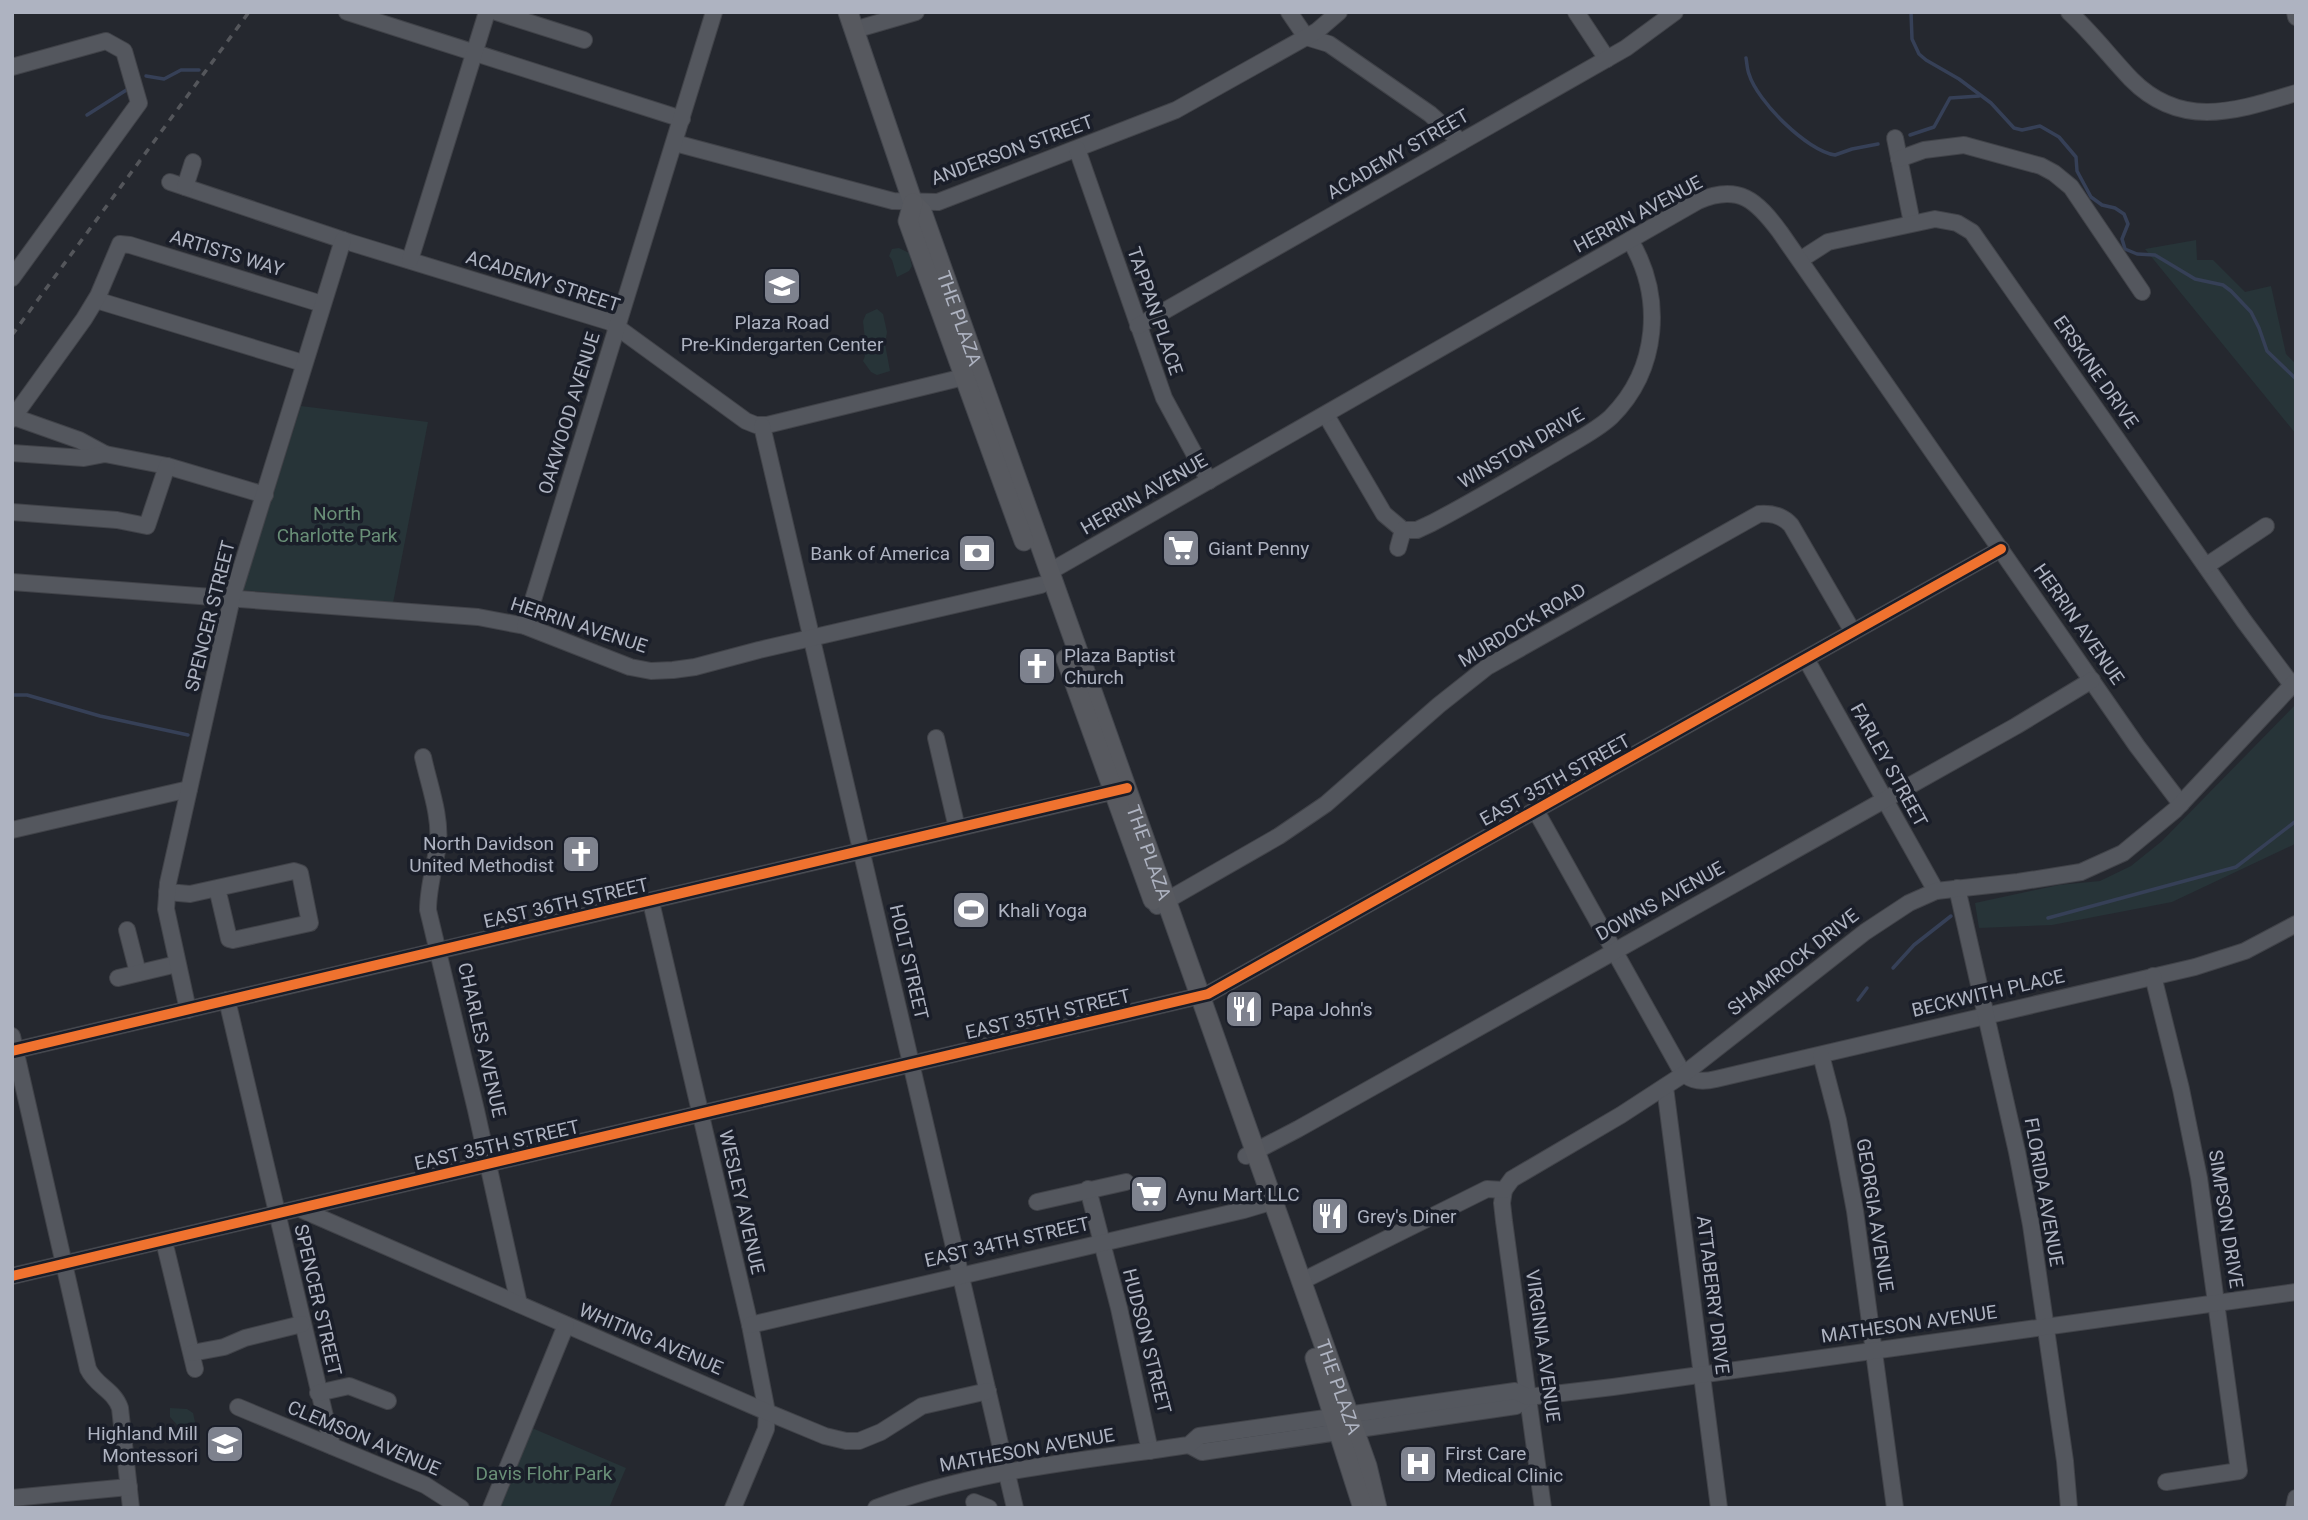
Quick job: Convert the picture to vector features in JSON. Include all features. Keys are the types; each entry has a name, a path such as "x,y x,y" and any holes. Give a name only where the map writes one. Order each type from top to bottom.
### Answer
{"main road":[{"name":"THE PLAZA","path":"851,21 913,203 922,212 1045,579 1251,1154 1344,1423 1367,1466 1377,1508"},
{"name":"THE PLAZA","path":"913,203 908,221 964,377 1045,579"},
{"name":"THE PLAZA","path":"1268,1203 1302,1281 1344,1423 1363,1508"}],"street":[{"path":"346,12 682,119"},
{"path":"410,260 487,12"},
{"path":"496,12 534,18 584,40"},
{"name":"OAKWOOD AVENUE","path":"525,626 714,12"},
{"path":"851,21 916,12"},
{"path":"1289,12 1306,37 1329,44 1430,114 1461,142"},
{"name":"ANDERSON STREET","path":"675,143 891,201 938,202 1176,110 1306,37 1339,12"},
{"path":"1576,12 1607,59"},
{"name":"ACADEMY STREET","path":"1138,326 1626,48 1675,12"},
{"path":"2069,12 2136,84 2175,108 2191,112 2228,112 2296,93"},
{"path":"12,67 106,41 124,51 139,103 12,278"},
{"path":"1895,138 1912,223"},
{"path":"1899,159 1924,150 1964,145 2041,166 2071,187 2142,292"},
{"name":"TAPPAN PLACE","path":"1077,149 1167,405 1209,481"},
{"name":"ACADEMY STREET","path":"193,162 177,184 618,327 746,421 762,426"},
{"name":"HERRIN AVENUE","path":"12,582 478,617 525,626 619,664 651,671 695,667 1045,579 1209,481 1698,201 1717,194 1734,194 1752,200 1761,207 1800,260 2180,804"},
{"name":"ERSKINE DRIVE","path":"1800,260 1829,242 1935,219 1952,221 1972,232 2206,566 2294,683"},
{"name":"SPENCER STREET","path":"188,1010 166,909 167,892 232,598 343,240"},
{"name":"WINSTON DRIVE","path":"1403,530 1417,530 1460,508 1599,426 1619,408 1646,361 1653,326 1647,280 1630,240"},
{"name":"ARTISTS WAY","path":"96,300 120,244 321,304"},
{"path":"265,495 167,466 105,454 79,440 13,418 96,300 303,363"},
{"path":"762,426 964,377"},
{"path":"1326,415 1384,514 1403,530 1398,548"},
{"name":"HOLT STREET","path":"762,426 1015,1508"},
{"path":"12,453 84,458 105,454"},
{"path":"12,512 117,520 147,526 167,466"},
{"name":"MURDOCK ROAD","path":"1161,904 1268,843 1326,804 1439,705 1487,667 1759,514 1783,518 1791,525 1853,632"},
{"path":"2206,566 2266,526"},
{"name":"EAST 35TH STREET","path":"12,1276 1195,997 1226,985 2000,549"},
{"name":"FARLEY STREET","path":"1806,659 1936,891"},
{"name":"DOWNS AVENUE","path":"1251,1154 2016,726 2092,680"},
{"name":"SHAMROCK DRIVE","path":"1302,1281 1487,1189 1504,1190 1512,1179 1684,1074 1865,932 1909,903 1936,891 2059,877 2094,867 2123,853 2159,825 2294,683"},
{"path":"936,738 957,828"},
{"name":"CHARLES AVENUE","path":"423,757 438,825 438,845 428,893 428,909 519,1304"},
{"path":"12,830 189,789"},
{"name":"EAST 36TH STREET","path":"13,1046 188,1010 1120,790"},
{"path":"1536,811 1684,1074"},
{"path":"167,892 190,894 294,870 299,873 310,922 229,939 217,888"},
{"name":"FLORIDA AVENUE","path":"1957,888 2030,1220 2065,1461 2068,1508"},
{"name":"WESLEY AVENUE","path":"650,902 750,1325 767,1412 766,1429 733,1508"},
{"name":"BECKWITH PLACE","path":"1684,1074 1698,1082 1704,1082 2231,957 2296,924"},
{"path":"127,930 138,973"},
{"path":"118,978 177,964"},
{"name":"SIMPSON DRIVE","path":"2153,976 2192,1139 2218,1303 2239,1471 2166,1482"},
{"name":"SPENCER STREET","path":"227,1000 332,1446"},
{"path":"13,1046 88,1369 95,1380 114,1395 120,1408 131,1508"},
{"name":"GEORGIA AVENUE","path":"1821,1055 1848,1171 1895,1508"},
{"name":"ATTABERRY DRIVE","path":"1665,1087 1719,1508"},
{"path":"1037,1202 1126,1182"},
{"name":"HUDSON STREET","path":"1088,1189 1119,1308 1150,1451"},
{"name":"VIRGINIA AVENUE","path":"1504,1190 1502,1203 1544,1508"},
{"name":"EAST 34TH STREET","path":"750,1325 1268,1203"},
{"name":"WHITING AVENUE","path":"300,1209 825,1436 859,1441 881,1432 922,1406 988,1391"},
{"path":"164,1241 193,1361 245,1338 302,1324"},
{"name":"MATHESON AVENUE","path":"876,1508 939,1486 1007,1472 1189,1445 1202,1452 1515,1391 1528,1396 1702,1374 2296,1292"},
{"path":"491,1508 566,1325"},
{"path":"318,1393 349,1386 388,1401"},
{"name":"CLEMSON AVENUE","path":"243,1409 425,1485 461,1508"},
{"path":"12,1498 129,1487"},
{"path":"2294,1508 2296,1498"}],"green space":[{"path":"2196,240 2197,260 2213,260 2245,292 2271,286 2286,354 2296,364 2296,434 2145,249"},
{"path":"899,248 909,253 912,266 909,271 897,277 889,256 892,249"},
{"path":"877,309 883,314 886,338 865,340 863,321 866,314"},
{"path":"885,344 890,371 877,375 871,372 863,361 863,351 866,347"},
{"name":"North Charlotte Park","path":"301,406 428,422 393,603 243,590"},
{"path":"2296,704 2296,842 2293,845 2172,902 2052,925 1979,928 1975,903 2059,885 2100,881 2131,866 2162,841"},
{"path":"170,1408 187,1409 193,1413 193,1428 180,1428 170,1417"},
{"name":"Davis Flohr Park","path":"525,1425 626,1468 609,1508 491,1508"}],"waterway":[{"path":"1911,12 1912,39 1919,54 1991,103 2014,128 2022,130 2040,126 2059,137 2076,157 2077,171 2091,197 2124,214 2128,224 2122,239 2125,249 2137,254 2155,255 2195,279 2223,285 2231,291 2251,312 2267,351 2296,379"},
{"path":"1746,58 1749,74 1762,97 1784,123 1811,144 1835,155 1878,144"},
{"path":"146,76 164,79 181,70 199,70"},
{"path":"87,115 128,89"},
{"path":"1910,135 1934,127 1950,98 1979,96"},
{"path":"12,695 27,695 100,716 188,735"},
{"path":"2048,918 2236,867 2296,821"},
{"path":"1893,968 1914,945 1951,916"},
{"path":"1858,1000 1867,988"}],"railway":[{"path":"12,335 249,12"}],"cycle path":[{"path":"12,1276 1208,994 2001,549"},
{"path":"12,1051 1127,788"}],"place":[{"name":"Plaza Road Pre-Kindergarten Center","path":"782,286"},
{"name":"Giant Penny","path":"1181,548"},
{"name":"Bank of America","path":"977,553"},
{"name":"Plaza Baptist Church","path":"1037,666"},
{"name":"North Davidson United Methodist","path":"581,854"},
{"name":"Khali Yoga","path":"971,910"},
{"name":"Papa John's","path":"1244,1009"},
{"name":"Aynu Mart LLC","path":"1149,1194"},
{"name":"Grey's Diner","path":"1330,1216"},
{"name":"Highland Mill Montessori","path":"225,1444"},
{"name":"First Care Medical Clinic","path":"1418,1464"}]}
